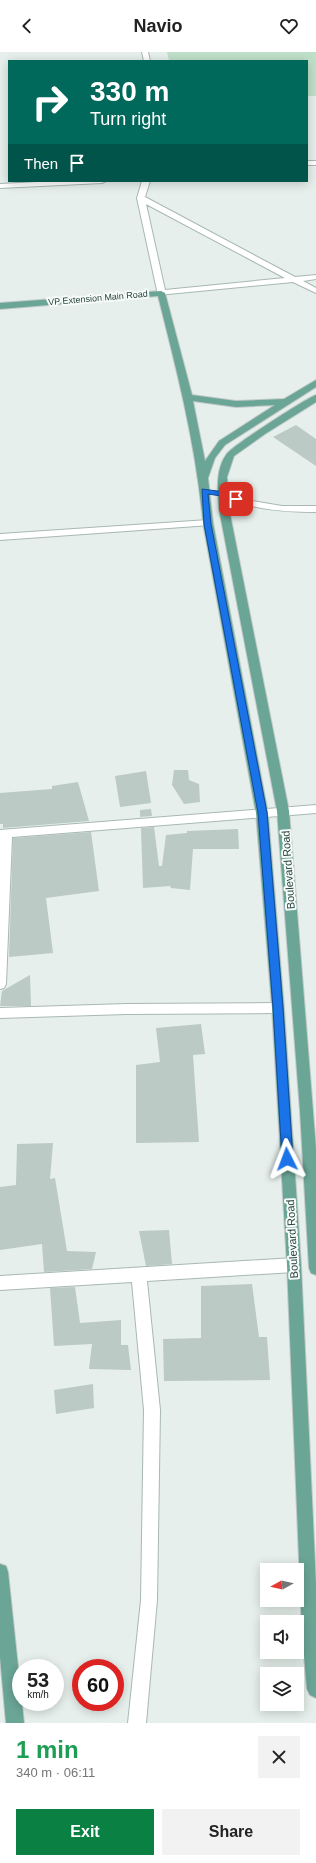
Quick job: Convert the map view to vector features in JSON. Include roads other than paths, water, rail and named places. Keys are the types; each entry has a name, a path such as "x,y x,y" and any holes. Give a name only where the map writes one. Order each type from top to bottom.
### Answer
{"main road":[{"name":"VP Extension Main Road","path":"0,306 161,293 188,397 204,487"},
{"path":"222,494 204,487 206,467 212,454 222,443 316,383"},
{"path":"188,397 223,404 237,405 286,402"},
{"name":"Boulevard Road","path":"316,398 262,432 230,455 222,477 224,509 283,811 311,1111 316,1268"},
{"name":"Boulevard Road","path":"204,487 208,524 262,813 278,1008 294,1265 310,1634 316,1689"},
{"path":"0,1572 15,1723"}],"street":[{"path":"0,186 82,182"},
{"path":"146,182 141,198 161,293 316,278"},
{"path":"141,198 316,291"},
{"path":"222,494 250,504 282,509 316,509"},
{"path":"0,537 208,524"},
{"path":"0,984 3,833 316,809"},
{"path":"0,1013 126,1009 278,1008"},
{"path":"0,1283 294,1265"},
{"path":"137,1723 149,1600 152,1410 139,1274"}]}
